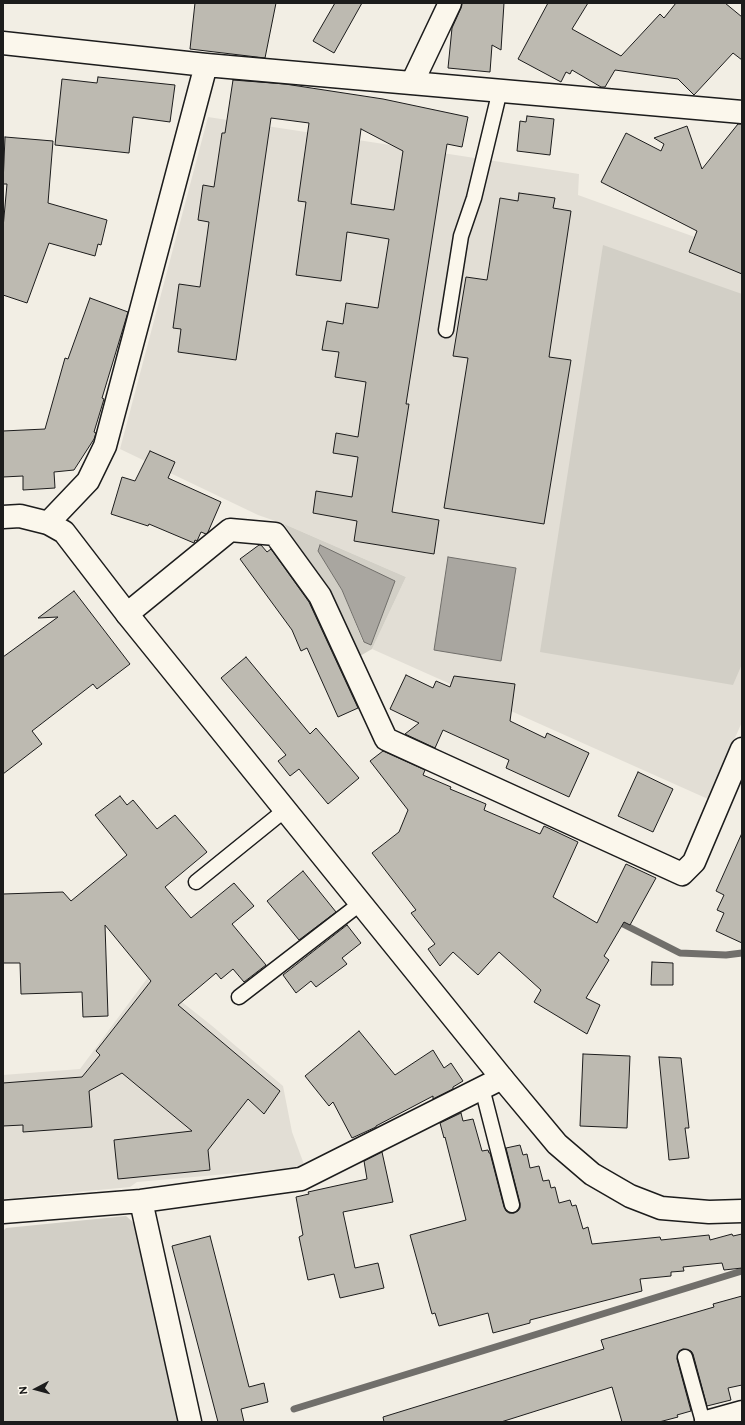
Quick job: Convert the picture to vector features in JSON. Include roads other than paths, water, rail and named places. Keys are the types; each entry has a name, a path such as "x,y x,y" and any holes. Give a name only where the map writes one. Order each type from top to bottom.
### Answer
{"street":[{"path":"412,82 450,3"},
{"path":"3,43 206,65 742,112"},
{"path":"48,523 88,481 105,446 206,65"},
{"path":"3,517 20,516 48,523 64,532 127,614 557,1144 592,1174 630,1196 661,1208 709,1212 742,1212"},
{"path":"127,614 230,530 276,534 320,596 386,739 682,874 694,862 742,749"},
{"path":"3,1212 141,1201 301,1179 502,1078"},
{"path":"141,1201 190,1422"},
{"path":"704,1422 742,1412"}],"lane":[{"path":"446,330 461,236 474,198 500,90"},
{"path":"196,882 285,810"},
{"path":"239,997 361,903"},
{"path":"482,1088 512,1205"},
{"path":"685,1357 704,1422"}],"waterway":[{"path":"623,924 680,953 726,955 742,953"},
{"path":"294,1409 742,1271"}]}
